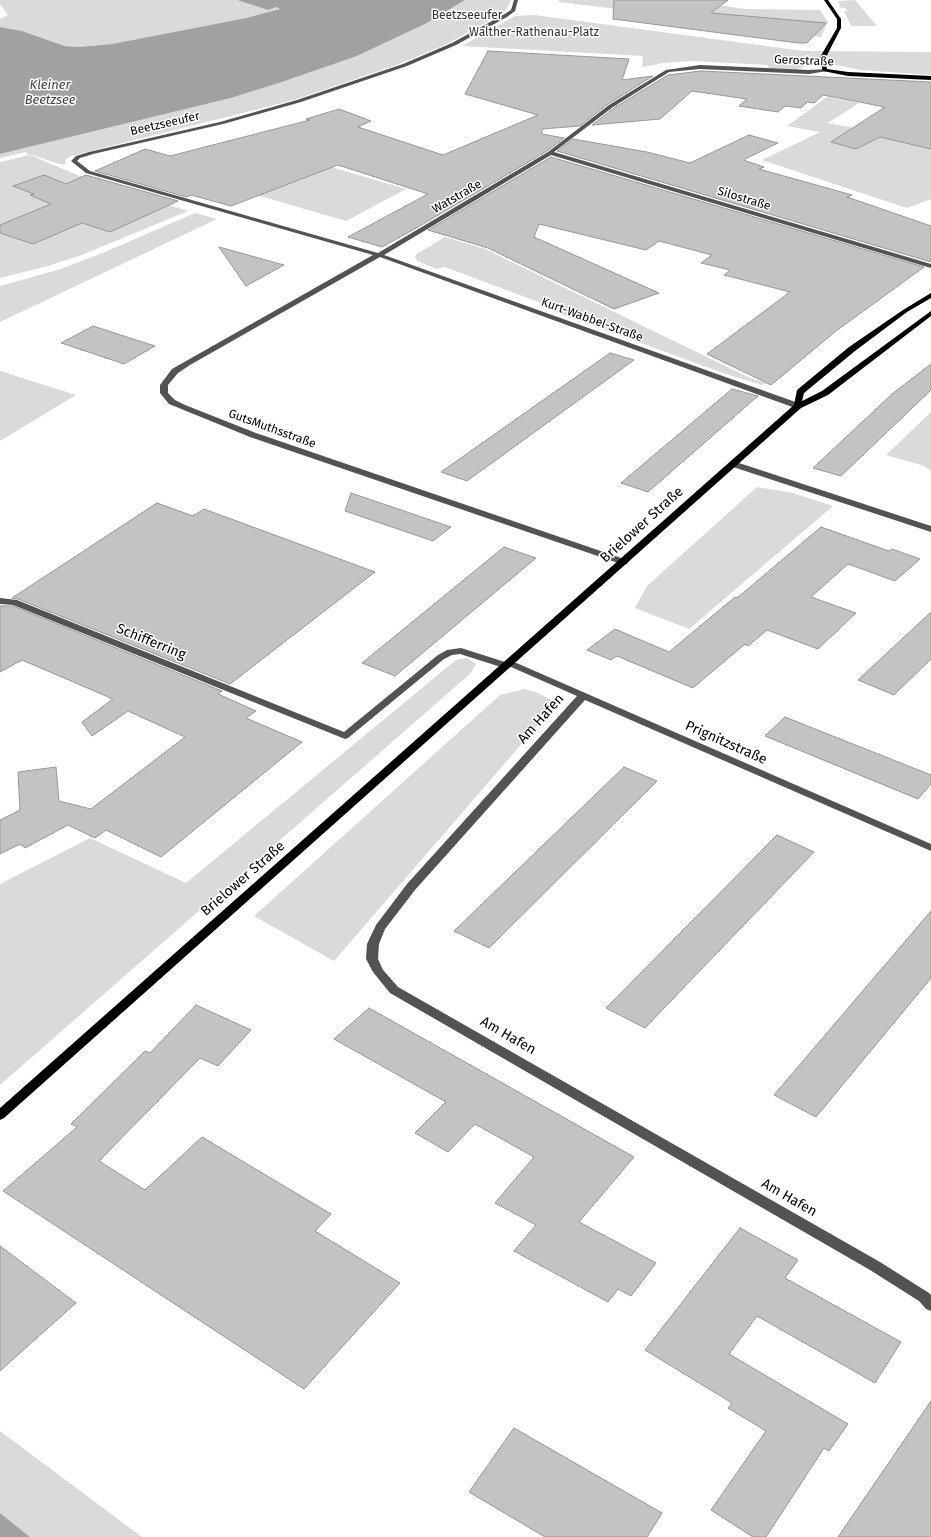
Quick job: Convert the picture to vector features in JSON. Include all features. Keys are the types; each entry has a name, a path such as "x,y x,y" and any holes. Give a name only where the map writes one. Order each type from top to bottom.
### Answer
{"main road":[{"path":"825,70 822,59 839,28 839,19 826,0"},
{"name":"Gerostraße","path":"825,70 848,74 931,78"},
{"name":"Brielower Straße","path":"798,406 800,392 858,345 905,310 931,295"},
{"name":"Brielower Straße","path":"0,1115 798,406 825,393 931,314"}],"street":[{"name":"Beetzseeufer","path":"379,255 88,172 74,161 78,157 92,153 221,123 299,101 405,65 454,44 505,16 513,11 516,0"},
{"name":"Gerostraße","path":"700,67 809,72 825,70"},
{"name":"Watstraße","path":"379,255 550,153 611,106 660,75 668,71 681,68 700,67"},
{"name":"Silostraße","path":"550,153 931,266"},
{"name":"Kurt-Wabbel-Straße","path":"379,255 798,406"},
{"name":"GutsMuthsstraße","path":"379,255 187,363 168,379 164,393 172,402 182,407 253,435 624,562"},
{"path":"733,464 931,529"},
{"name":"Schifferring","path":"0,601 14,602 345,736 441,657 450,652 461,651 508,664"},
{"name":"Prignitzstraße","path":"508,664 931,848"},
{"name":"Am Hafen","path":"583,696 411,887 380,928 373,944 372,959 379,972 394,990 875,1266 924,1297 931,1304"}],"green space":[{"path":"0,0 237,0 268,10 277,7 280,9 246,18 112,44 78,47 66,46 22,31 0,27 0,19 8,15 0,4"},
{"path":"465,0 511,0 506,10 499,15 447,44 399,64 294,100 71,156 65,160 66,164 59,164 30,155 99,184 188,211 79,256 48,266 0,278 0,162 29,155 26,152 0,158 0,154 231,98 282,82 357,56 425,24"},
{"path":"559,0 679,0 746,9 820,10 828,22 821,37 733,23 559,2"},
{"path":"855,0 877,26 851,26 844,11 848,11 845,8 841,8 838,1"},
{"name":"Walther-Rathenau-Platz","path":"534,15 804,51 931,52 931,75 860,70 837,65 812,63 796,70 769,69 768,65 693,61 663,63 642,67 643,56 462,46 515,16"},
{"path":"827,97 859,103 828,123 877,132 931,100 931,199 907,208 762,160 820,132 787,126"},
{"path":"294,156 406,189 346,221 236,189"},
{"path":"195,213 217,219 0,322 0,286 61,269 105,252"},
{"path":"445,237 485,249 750,378 766,383 762,385 723,373 556,312 560,310 445,267 437,269 417,261 415,257 417,254"},
{"path":"0,371 76,395 0,441"},
{"path":"931,412 931,471 924,466 886,455"},
{"path":"757,487 793,493 833,506 689,629 635,608 647,586"},
{"path":"467,658 476,664 471,673 0,1085 0,884 90,838 186,883 456,660"},
{"path":"525,689 538,693 557,703 334,961 254,916 500,695"},
{"path":"0,1431 142,1537 30,1537 0,1513"}],"water":[{"name":"Kleiner Beetzsee","path":"237,0 465,0 425,24 357,56 282,82 231,98 0,154 0,27 22,31 65,46 78,47 112,44 246,18 280,9 277,7 268,10"},
{"path":"0,1513 30,1537 0,1537"}],"building":[{"path":"614,0 728,0 711,13 826,23 807,43 798,43 613,19"},
{"path":"488,51 629,59 622,80 653,76 608,104 580,126 542,129 542,134 564,138 547,151 382,247 348,237 428,194 338,165 231,206 191,195 186,197 95,171 145,149 170,156 310,120 306,119 339,109 371,121 358,127 443,155 538,115 465,94"},
{"path":"701,71 931,82 931,149 880,137 856,149 831,142 885,107 823,95 814,103 807,102 801,108 785,106 778,112 739,106 747,99 692,91 660,119 592,125 614,108 668,75"},
{"path":"749,135 778,143 743,160 764,167 759,169 852,195 847,197 931,226 931,262 557,151 573,139 647,152 690,163"},
{"path":"551,157 924,267 836,331 771,385 707,354 790,292 724,275 730,270 701,263 712,255 659,241 646,250 539,224 534,237 659,293 614,309 488,248 428,230"},
{"path":"44,175 66,184 86,175 178,201 110,232 82,223 33,244 0,233 0,225 51,204 30,195 34,194 13,186"},
{"path":"219,247 284,265 246,286"},
{"path":"93,326 155,346 124,364 61,343"},
{"path":"610,353 634,360 467,481 441,472"},
{"path":"931,364 931,390 841,476 813,468 892,394"},
{"path":"732,389 758,396 648,492 621,483"},
{"path":"351,493 451,527 433,541 345,511"},
{"path":"157,503 193,516 204,509 375,572 230,684 18,599 12,598"},
{"path":"821,527 889,551 892,549 920,559 895,581 848,564 811,597 856,613 818,649 767,630 748,646 745,644 693,688 617,656 611,660 587,650 615,629 669,652 735,597 737,598"},
{"path":"504,547 536,558 395,676 362,663"},
{"path":"0,606 13,606 222,691 218,694 256,711 246,718 302,742 161,857 106,830 95,838 68,825 25,848 20,844 0,854 0,820 20,810 18,772 56,767 59,801 91,809 185,737 128,711 92,736 82,722 113,699 22,660 0,672"},
{"path":"931,612 931,659 894,695 858,680"},
{"path":"785,717 931,775 931,784 918,799 765,736"},
{"path":"624,767 657,781 489,948 454,931"},
{"path":"777,835 814,852 645,1028 606,1008"},
{"path":"931,911 931,978 816,1117 774,1095"},
{"path":"196,1005 251,1030 218,1066 200,1058 99,1161 145,1190 202,1137 331,1214 315,1231 400,1283 304,1389 3,1191 77,1127 71,1124 145,1051 150,1053"},
{"path":"369,1008 634,1157 579,1222 656,1263 631,1296 618,1289 608,1302 514,1251 536,1225 495,1203 534,1157 475,1124 448,1152 415,1133 446,1102 334,1039"},
{"path":"740,1228 798,1260 785,1278 901,1342 875,1383 757,1316 729,1354 848,1424 829,1451 824,1448 766,1537 753,1537 711,1510 766,1431 728,1408 732,1403 645,1350"},
{"path":"0,1246 76,1303 0,1371"},
{"path":"931,1401 931,1537 838,1537"},
{"path":"514,1428 662,1513 647,1537 545,1537 469,1492"}]}
